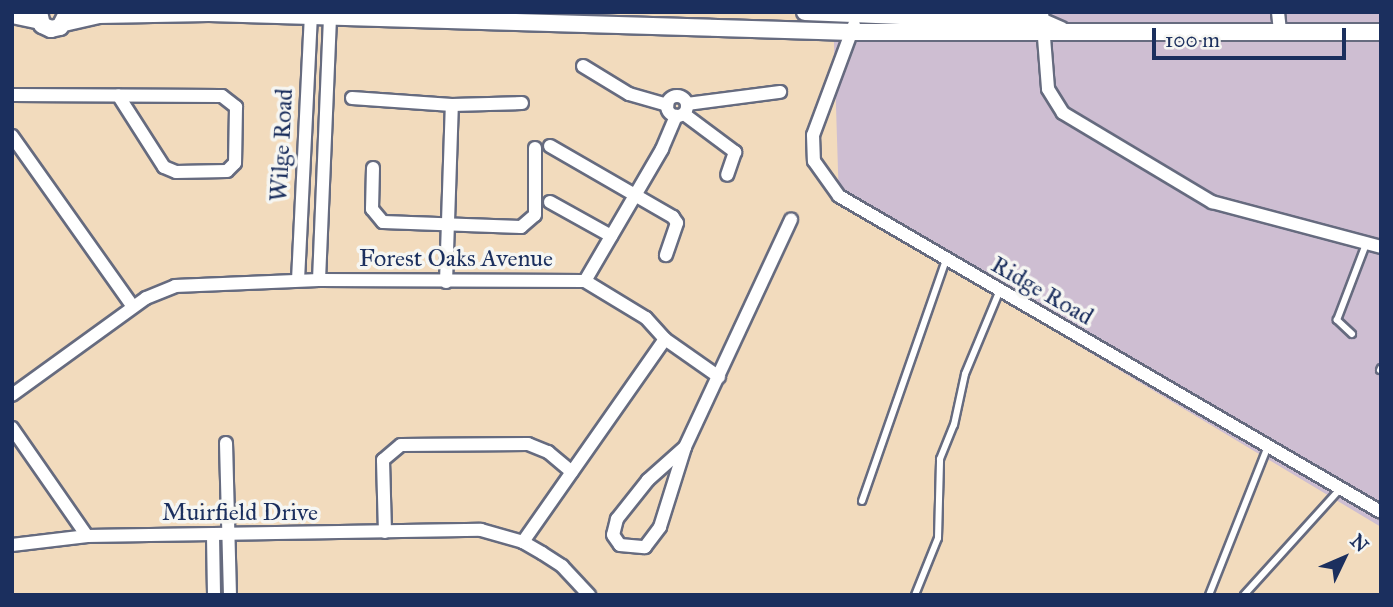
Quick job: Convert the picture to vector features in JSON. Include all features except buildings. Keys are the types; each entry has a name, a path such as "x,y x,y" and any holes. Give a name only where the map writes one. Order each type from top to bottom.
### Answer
{"street":[{"path":"805,12 1042,23 1061,30 1381,32"},
{"path":"1278,12 1280,31"},
{"path":"12,15 39,17 51,29 64,18 138,13 330,14 852,32 1042,23"},
{"name":"Ridge Road","path":"857,13 813,135 814,161 839,196 1381,512"},
{"name":"Wilge Road","path":"298,280 300,185 311,14"},
{"name":"Wilge Road","path":"319,280 330,14"},
{"path":"1042,23 1048,89 1063,113 1212,202 1381,247"},
{"path":"583,66 629,94 682,111 735,152 727,175"},
{"path":"682,111 780,92"},
{"path":"12,95 118,95 229,98 236,107 235,163 227,171 176,172 164,167 118,95"},
{"path":"584,281 682,111 678,96 667,105"},
{"path":"352,99 452,105 522,103"},
{"path":"446,282 452,105"},
{"path":"12,136 133,307"},
{"path":"550,146 635,195 677,223 666,255"},
{"path":"373,168 372,209 377,218 522,227 531,223 535,148"},
{"path":"300,185 324,185"},
{"path":"550,202 611,236"},
{"path":"685,447 648,480 618,519 613,535 620,545 640,549 655,537 685,447 790,220"},
{"name":"Forest Oaks Avenue","path":"12,395 133,307 162,290 187,284 298,280 584,281 602,287 646,318 665,339 719,377"},
{"path":"523,542 665,339"},
{"path":"12,428 87,536"},
{"path":"226,443 226,536 230,595"},
{"path":"385,532 383,460 401,445 528,444 548,452 572,472"},
{"name":"Muirfield Drive","path":"12,545 87,536 226,536 481,530 523,542 562,566 589,595"},
{"path":"213,536 214,595"}],"lane":[{"path":"1352,334 1337,320 1366,244"},
{"path":"862,500 946,260"},
{"path":"915,595 938,538 940,459 954,425 965,374 1000,290"},
{"path":"1209,595 1268,446"},
{"path":"1244,595 1276,555 1340,489"}],"shaded area":[{"path":"833,12 1381,12 1381,527 839,202"}]}
